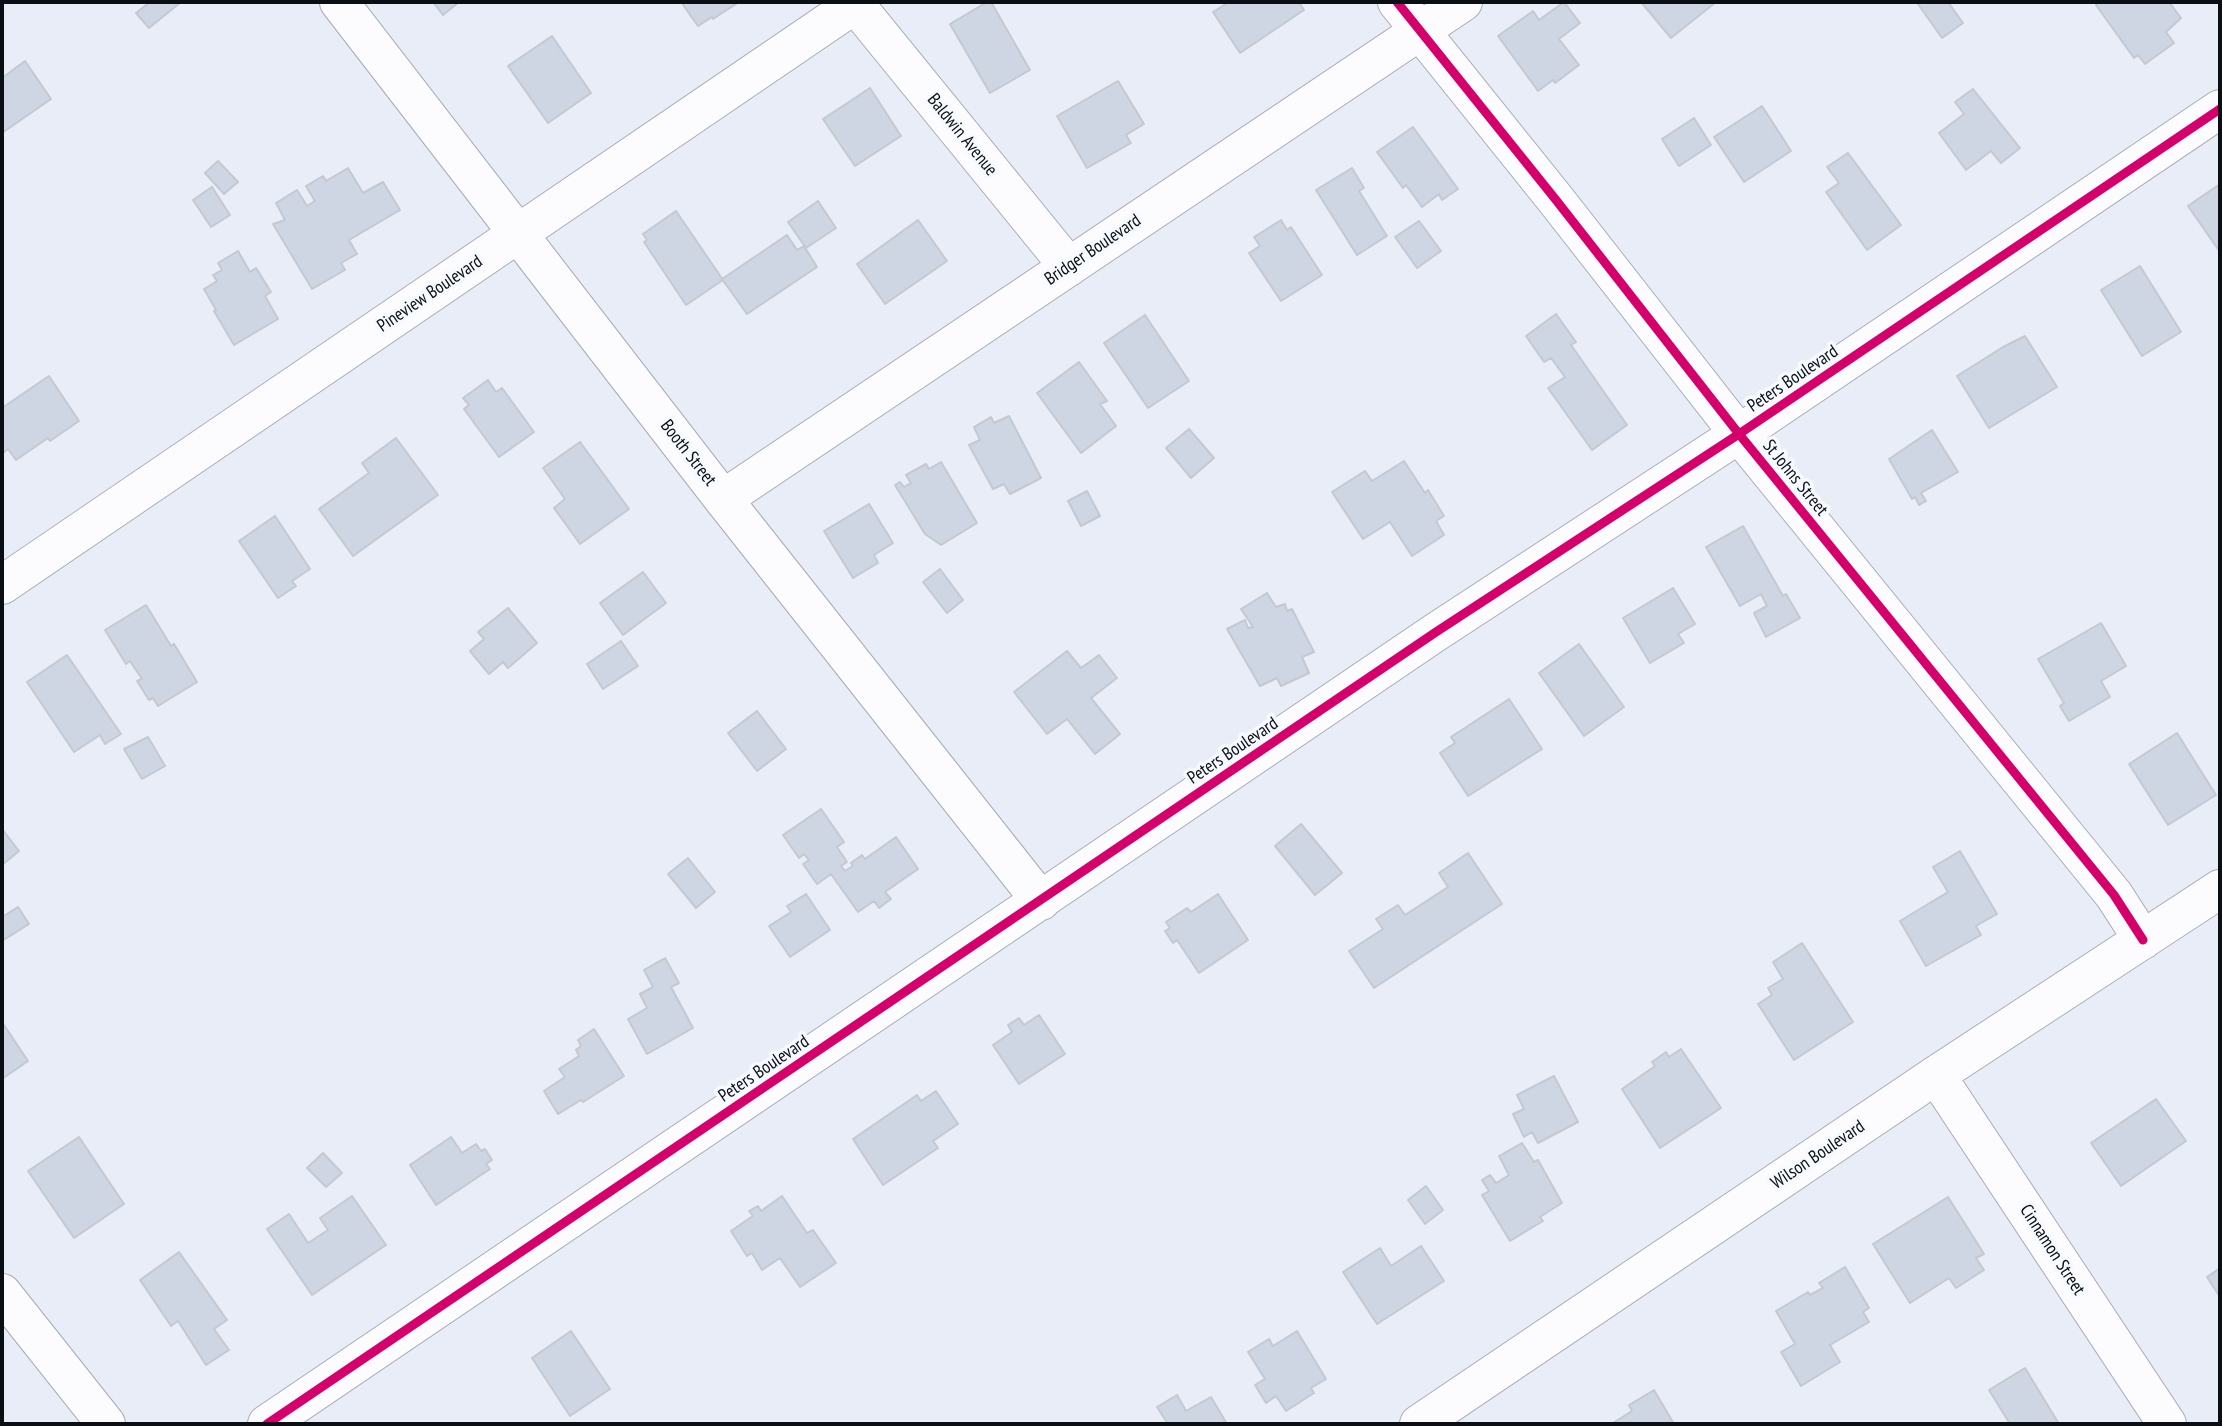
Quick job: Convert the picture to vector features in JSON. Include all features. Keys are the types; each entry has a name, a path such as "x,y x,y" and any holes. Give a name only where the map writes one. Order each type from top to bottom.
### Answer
{"street":[{"name":"Booth Street","path":"339,2 723,499 1041,901"},
{"name":"Bridger Boulevard","path":"723,499 1069,267 1408,16 1463,2"},
{"name":"Pineview Boulevard","path":"2,585 856,3"},
{"name":"Baldwin Avenue","path":"856,3 1069,267"},
{"name":"St Johns Street","path":"1408,16 1739,434 2114,895 2143,940"},
{"name":"Peters Boulevard","path":"267,1424 1436,632 1739,434 2220,108"},
{"name":"Wilson Boulevard","path":"1419,1424 1936,1075 2220,889"},
{"name":"Cinnamon Street","path":"1936,1075 2167,1424"},
{"path":"2,1293 107,1424"}],"building":[{"path":"150,2 181,2 149,28 136,13"},
{"path":"433,2 459,2 443,15"},
{"path":"681,2 739,2 698,26"},
{"path":"991,2 1030,70 990,93 950,24"},
{"path":"1229,2 1299,2 1304,10 1240,53 1213,12"},
{"path":"1564,2 1580,23 1559,39 1579,65 1555,83 1553,80 1538,91 1498,36 1533,11 1539,20"},
{"path":"1641,2 1716,2 1671,38"},
{"path":"1948,2 1963,23 1942,38 1918,4"},
{"path":"2101,2 2169,2 2181,18 2166,32 2174,43 2145,64 2138,55 2134,58 2096,5"},
{"path":"552,36 591,93 548,123 508,66"},
{"path":"25,61 51,99 2,133 2,78"},
{"path":"1118,81 1144,124 1126,135 1131,143 1087,168 1057,116"},
{"path":"870,88 901,136 855,166 823,119"},
{"path":"1973,89 2020,148 2001,163 1991,151 1966,170 1939,133 1964,114 1955,102"},
{"path":"1762,106 1791,151 1744,182 1714,137"},
{"path":"1694,118 1711,145 1679,166 1662,139"},
{"path":"1413,127 1458,189 1442,200 1439,194 1422,207 1406,185 1403,188 1377,152"},
{"path":"1848,153 1901,225 1867,250 1826,192 1839,183 1827,167"},
{"path":"218,161 238,182 224,194 205,173"},
{"path":"348,168 363,193 383,182 400,210 349,240 357,254 341,263 345,270 312,289 273,224 285,220 276,203 297,190 307,206 315,201 306,186 323,176 326,181"},
{"path":"1352,168 1364,188 1359,191 1387,236 1357,255 1316,190"},
{"path":"2220,184 2220,252 2188,206"},
{"path":"212,187 230,215 211,227 193,200"},
{"path":"818,201 836,228 806,248 788,222"},
{"path":"676,211 723,280 686,305 644,242 647,240 643,234"},
{"path":"918,220 947,261 885,304 857,264"},
{"path":"1281,220 1287,230 1291,227 1322,275 1281,301 1249,253 1260,246 1254,237"},
{"path":"1419,221 1441,251 1417,268 1395,237"},
{"path":"787,235 797,250 804,246 817,267 747,314 722,279"},
{"path":"238,251 250,272 256,268 271,292 265,296 278,319 234,345 204,289 217,281 213,275 222,270 218,263"},
{"path":"2140,266 2181,332 2142,356 2101,290"},
{"path":"1556,314 1576,342 1571,345 1627,425 1592,450 1548,388 1565,377 1551,358 1544,362 1526,336"},
{"path":"1145,315 1189,381 1148,408 1104,343"},
{"path":"2025,336 2057,387 1989,428 1957,376"},
{"path":"1079,362 1107,401 1100,404 1116,426 1081,453 1037,393"},
{"path":"49,376 79,421 16,460 8,449 2,454 2,408"},
{"path":"488,380 496,392 502,388 534,432 499,457 464,409 469,405 463,398"},
{"path":"1009,416 1041,478 1010,494 1004,484 993,489 969,445 980,440 974,427 991,417 994,423"},
{"path":"1189,429 1214,458 1191,478 1166,448"},
{"path":"1932,430 1958,472 1921,493 1926,501 1919,505 1915,497 1912,499 1889,459"},
{"path":"396,438 438,495 353,556 319,509 369,473 362,463"},
{"path":"580,442 629,509 580,544 554,508 565,499 543,468"},
{"path":"1404,461 1425,493 1428,490 1444,516 1436,521 1444,535 1412,556 1390,522 1363,539 1332,492 1365,471 1372,481"},
{"path":"941,462 977,523 941,545 925,534 895,485 900,482 904,487 911,483 906,475 926,464 929,469"},
{"path":"1087,491 1100,516 1081,526 1068,501"},
{"path":"869,504 893,543 874,555 878,563 853,578 824,531"},
{"path":"275,516 310,569 292,581 296,586 278,598 239,541"},
{"path":"1743,526 1783,596 1786,594 1800,618 1766,637 1754,613 1767,606 1761,594 1740,606 1706,547"},
{"path":"940,569 963,600 947,613 923,582"},
{"path":"643,572 666,603 623,635 600,603"},
{"path":"1673,588 1695,624 1678,634 1684,643 1650,663 1623,618"},
{"path":"1267,593 1276,607 1285,604 1287,611 1292,609 1314,652 1302,657 1309,673 1281,686 1277,678 1260,686 1227,629 1245,620 1248,628 1253,627 1241,609"},
{"path":"146,605 197,682 158,706 153,698 149,700 137,681 142,679 130,661 126,664 105,630"},
{"path":"508,608 537,643 508,668 503,662 489,674 470,651 484,639 478,632"},
{"path":"2101,623 2126,666 2101,681 2110,697 2069,721 2060,706 2064,703 2038,659"},
{"path":"621,641 638,666 603,689 587,664"},
{"path":"1579,644 1624,707 1584,736 1539,673"},
{"path":"1067,651 1081,668 1099,655 1117,678 1091,698 1120,734 1095,754 1067,719 1047,734 1014,692"},
{"path":"67,655 121,734 105,744 100,735 74,752 27,682"},
{"path":"1509,699 1542,749 1468,796 1440,753 1455,743 1451,737"},
{"path":"757,711 786,749 757,771 728,733"},
{"path":"2177,733 2216,795 2168,825 2129,764"},
{"path":"148,737 165,766 142,779 124,749"},
{"path":"821,809 844,842 837,847 847,862 841,866 845,871 862,855 865,859 896,837 918,869 885,892 891,899 879,908 874,901 858,912 831,874 817,884 803,864 809,860 804,854 799,858 783,835"},
{"path":"1301,824 1342,873 1315,895 1275,846"},
{"path":"2,829 19,851 2,865"},
{"path":"1960,851 1997,914 1976,926 1981,935 1926,966 1900,921 1948,892 1933,867"},
{"path":"1468,853 1502,904 1374,988 1349,951 1383,929 1376,919 1398,905 1405,915 1448,887 1439,873"},
{"path":"688,858 715,892 696,908 668,874"},
{"path":"806,894 830,930 790,957 769,926 791,912 787,906"},
{"path":"1218,894 1248,940 1199,973 1177,940 1173,943 1165,931 1170,928 1166,922 1187,908 1191,912"},
{"path":"18,907 29,924 2,941 2,917"},
{"path":"1802,943 1853,1022 1794,1060 1758,1004 1772,995 1768,988 1783,979 1773,962"},
{"path":"665,958 679,983 671,987 693,1028 647,1054 628,1019 647,1008 640,994 653,987 644,970"},
{"path":"1039,1015 1065,1054 1019,1084 993,1045 1012,1032 1008,1025 1019,1018 1024,1025"},
{"path":"2,1022 28,1061 2,1079"},
{"path":"594,1029 624,1076 558,1114 544,1091 565,1077 559,1069 579,1056 576,1050 581,1046 578,1040"},
{"path":"1681,1049 1721,1108 1660,1148 1622,1089 1655,1066 1652,1062 1666,1052 1669,1057"},
{"path":"1554,1076 1578,1122 1538,1143 1532,1132 1524,1137 1513,1114 1524,1109 1517,1095"},
{"path":"936,1091 958,1124 933,1141 938,1148 883,1185 853,1139 917,1095 921,1101"},
{"path":"2156,1099 2186,1141 2121,1186 2091,1143"},
{"path":"79,1137 124,1204 74,1238 28,1171"},
{"path":"451,1137 462,1153 476,1144 481,1151 485,1149 492,1160 486,1164 490,1169 436,1205 410,1165"},
{"path":"1522,1143 1534,1162 1538,1160 1562,1203 1540,1217 1543,1221 1510,1241 1482,1195 1489,1191 1482,1180 1490,1175 1496,1183 1509,1175 1499,1156"},
{"path":"323,1153 342,1173 326,1187 307,1168"},
{"path":"1426,1186 1443,1210 1425,1224 1408,1200"},
{"path":"352,1196 386,1245 312,1295 267,1229 289,1214 308,1243 328,1230 320,1218"},
{"path":"782,1196 807,1233 813,1230 836,1263 800,1287 780,1258 762,1270 752,1253 747,1256 731,1231 753,1216 749,1211 758,1206 761,1211"},
{"path":"1948,1197 1984,1254 1976,1258 1984,1270 1956,1288 1949,1278 1910,1303 1873,1244"},
{"path":"1421,1246 1444,1281 1377,1324 1343,1272 1380,1248 1391,1266"},
{"path":"179,1252 227,1320 214,1329 229,1350 206,1365 178,1321 171,1326 140,1280"},
{"path":"1845,1267 1869,1308 1863,1312 1869,1322 1830,1345 1840,1362 1801,1386 1781,1352 1795,1344 1776,1311 1808,1292 1810,1295 1823,1288 1819,1283"},
{"path":"2220,1268 2220,1297 2207,1277"},
{"path":"571,1331 610,1389 570,1416 532,1358"},
{"path":"1297,1331 1326,1379 1311,1388 1314,1393 1286,1411 1276,1396 1266,1403 1255,1385 1265,1379 1248,1352 1269,1339 1273,1346"},
{"path":"2025,1368 2059,1424 2010,1424 1989,1390"},
{"path":"1654,1390 1674,1424 1613,1423 1632,1411 1629,1405"},
{"path":"1177,1395 1186,1411 1211,1397 1227,1424 1168,1424 1157,1407"}],"cycle path":[{"path":"1397,2 1739,434 2114,895 2143,940"},
{"path":"267,1424 1436,632 1739,434 2220,109"}]}
